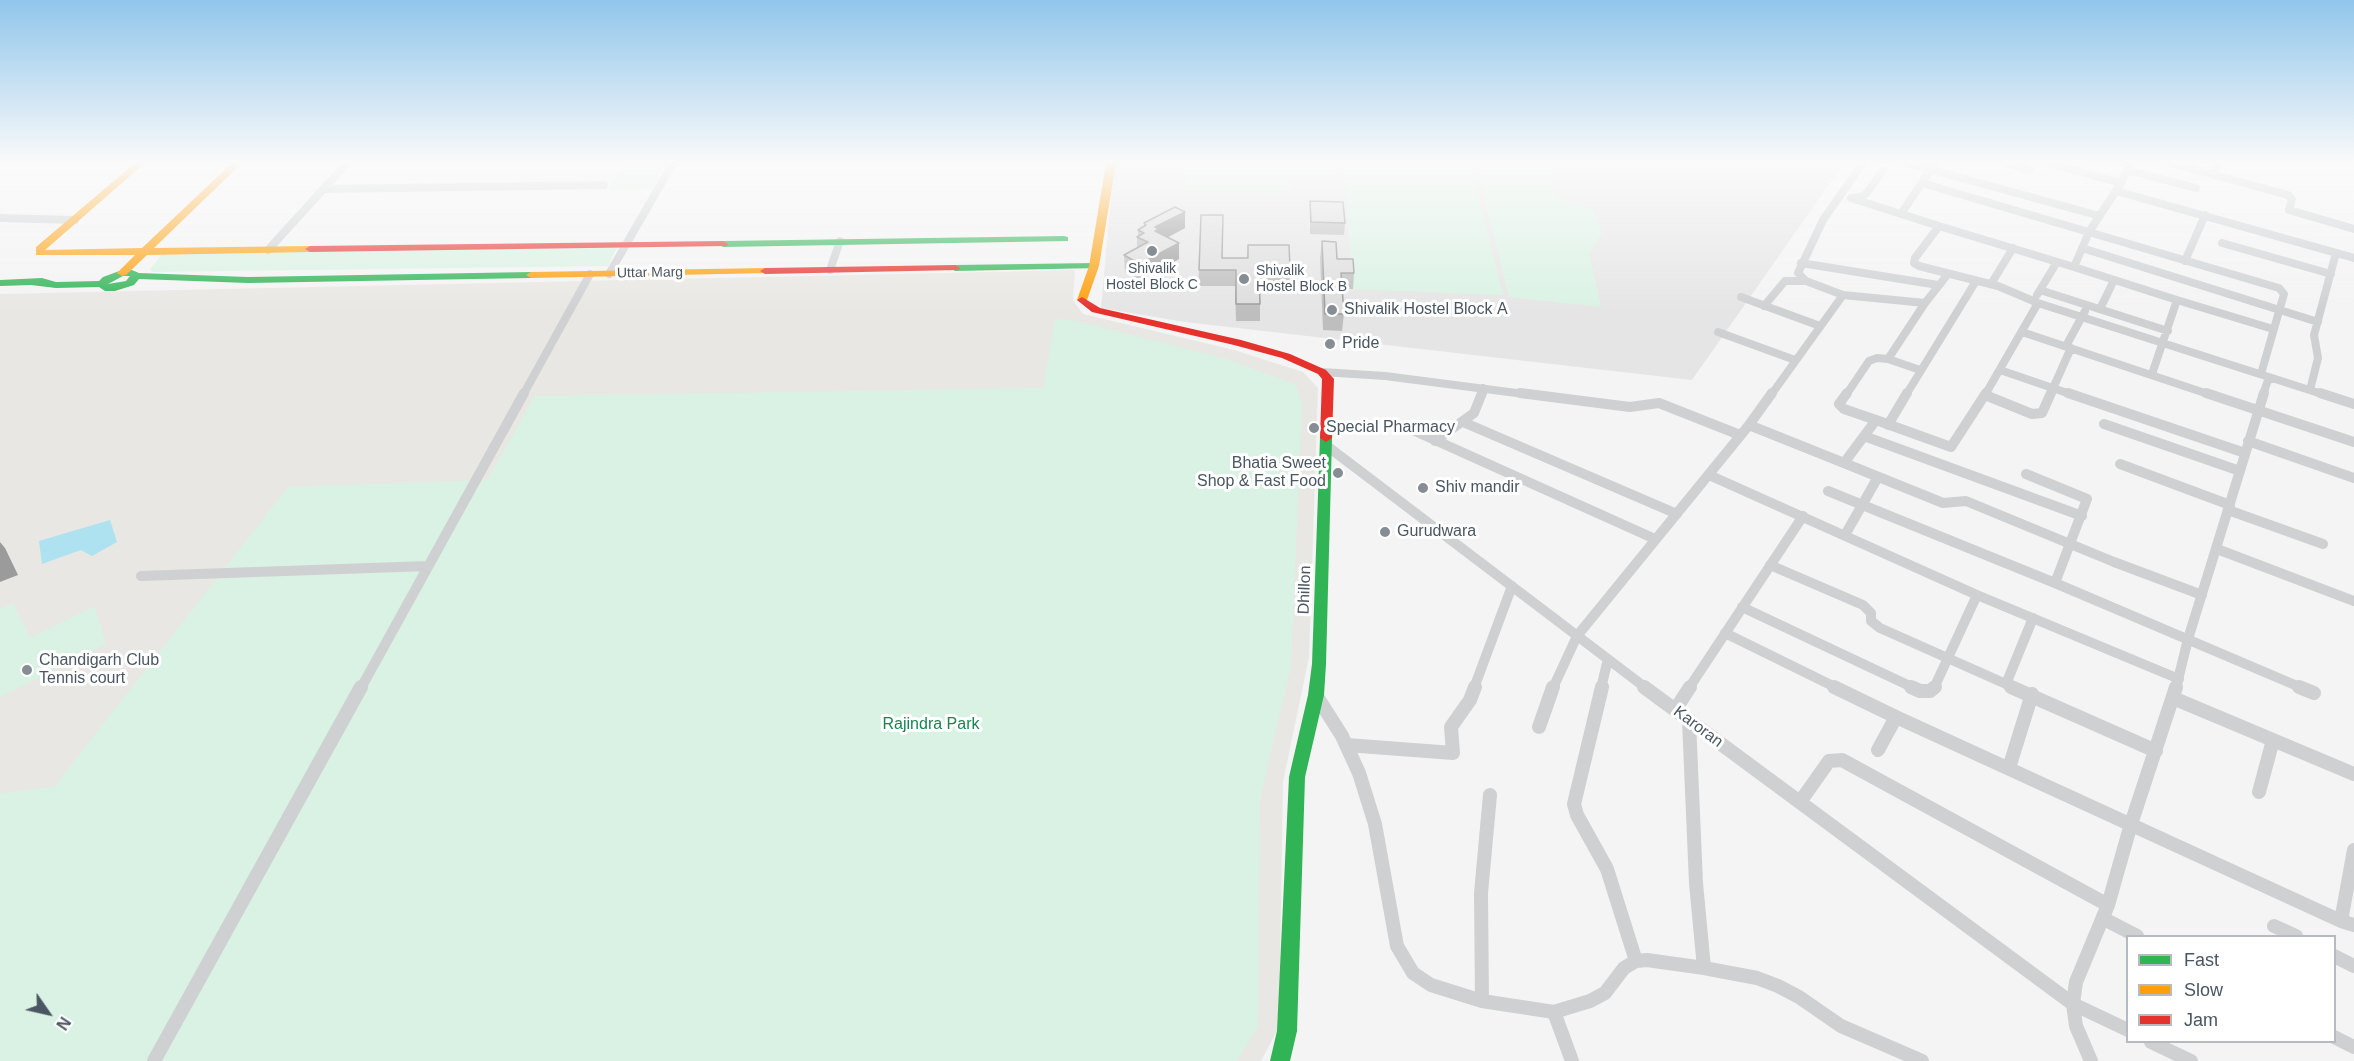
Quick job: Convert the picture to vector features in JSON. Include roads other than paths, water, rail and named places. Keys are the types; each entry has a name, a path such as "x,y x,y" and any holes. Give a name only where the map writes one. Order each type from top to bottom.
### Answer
{"street":[{"path":"84,213 40,249 40,253 1064,239"},
{"path":"151,252 190,213"},
{"path":"122,278 193,213"},
{"path":"268,250 302,213"},
{"path":"609,274 644,213"},
{"path":"1088,266 1095,213"},
{"path":"1100,213 1082,300 1095,310 1237,342 1286,356 1322,372 1385,376 1630,407 1659,403 1740,435"},
{"path":"1806,281 1798,273 1801,263 1828,213"},
{"path":"1896,213 2273,329"},
{"path":"2023,213 2279,288 2284,294 2273,329 2258,410 2188,639 2179,679 2131,824 2104,919 2076,982 2073,1004 2076,1026 2091,1061"},
{"path":"2088,213 2100,216"},
{"path":"2074,267 2089,232 2102,213"},
{"path":"2200,213 2336,253 2353,254"},
{"path":"2294,213 2354,229"},
{"path":"2185,261 2205,215"},
{"path":"0,218 75,220"},
{"path":"1939,226 1915,258 1914,263 1991,284 2036,302 2354,404"},
{"path":"830,270 840,241"},
{"path":"2222,243 2331,274"},
{"path":"1991,284 2013,248"},
{"path":"2082,248 2318,322"},
{"path":"2310,390 2318,358 2314,335 2336,253"},
{"path":"1920,370 1877,358 1869,361 1839,404 1844,409 1951,447 1956,444 2022,332 2040,290 2057,262"},
{"path":"1801,263 1938,285"},
{"name":"Uttar Marg","path":"0,283 65,278 207,279 1088,266"},
{"path":"154,1061 590,274"},
{"path":"1888,360 1925,303 1948,274"},
{"path":"2100,309 2114,280"},
{"path":"1764,306 1785,281 1806,281 1843,295 1925,303"},
{"path":"1888,425 1977,281"},
{"path":"2040,290 2168,331"},
{"path":"1539,727 1558,674 1577,636 1749,425 1843,295"},
{"path":"1741,297 1820,326"},
{"path":"2152,374 2177,300"},
{"path":"1985,396 2038,415 2042,413 2087,305"},
{"path":"1718,332 1795,360"},
{"path":"2022,332 2354,442"},
{"path":"2000,370 2246,447 2354,478"},
{"name":"Dhillon","path":"1280,1061 1287,1031 1297,777 1316,695 1319,664 1329,387 1328,379 1322,372"},
{"path":"1435,441 1463,422 1478,406 1483,388"},
{"path":"1844,463 1876,420"},
{"path":"1463,422 1677,514"},
{"path":"2104,424 2240,471"},
{"path":"1749,425 1943,503 1966,501 2202,595"},
{"path":"1406,427 1655,539"},
{"path":"1864,436 2082,516"},
{"name":"Karoran","path":"1327,446 1689,721 2073,1004 2126,1030"},
{"path":"2120,464 2323,544"},
{"path":"2026,474 2087,499 2072,544 2055,583"},
{"path":"1708,476 1803,516 1977,595 2179,679"},
{"path":"1845,535 1878,477"},
{"path":"1828,491 2055,583 2314,693"},
{"path":"1675,710 1803,516"},
{"path":"2217,549 2354,601"},
{"path":"141,576 428,566"},
{"path":"1770,566 1863,605 1871,613 1871,621 1880,628 2156,751"},
{"path":"1347,745 1453,753 1451,727 1470,700 1512,586"},
{"path":"1742,607 1920,691 1930,692 1935,687 1977,595"},
{"path":"2006,684 2033,618"},
{"path":"1725,633 1896,717 2348,923 2354,850"},
{"path":"1608,659 1574,804 1577,815 1607,869 1636,961"},
{"path":"2009,768 2032,694"},
{"path":"1316,695 1347,745 1375,824 1396,946 1413,973 1431,986 1482,1001 1554,1012 1590,1001 1605,993 1624,968 1636,961 1647,960 1704,968 1757,978 1778,986 1799,997 1841,1026 1922,1061"},
{"path":"2173,698 2354,774"},
{"path":"1878,750 1896,717"},
{"path":"1689,721 1696,883 1704,968"},
{"path":"2259,792 2273,740"},
{"path":"1800,802 1829,761 1842,760 2108,905"},
{"path":"1482,1001 1481,893 1490,795"},
{"path":"2104,919 2135,935"},
{"path":"2274,926 2294,935"},
{"path":"2336,957 2354,966"},
{"path":"1554,1012 1572,1061"},
{"path":"2336,1038 2354,1047"},
{"path":"2155,1043 2191,1061"}],"water":[{"path":"110,520 117,542 92,556 81,550 42,564 39,541"}],"place":[{"name":"Shivalik Hostel Block C","path":"1152,251"},
{"name":"Shivalik Hostel Block B","path":"1244,279"},
{"name":"Shivalik Hostel Block A","path":"1332,310"},
{"name":"Pride","path":"1330,344"},
{"name":"Special Pharmacy","path":"1314,428"},
{"name":"Bhatia Sweet Shop & Fast Food","path":"1338,473"},
{"name":"Shiv mandir","path":"1423,488"},
{"name":"Gurudwara","path":"1385,532"},
{"name":"Chandigarh Club Tennis court","path":"27,670"}],"park label":[{"name":"Rajindra Park","path":"931,725"}]}
